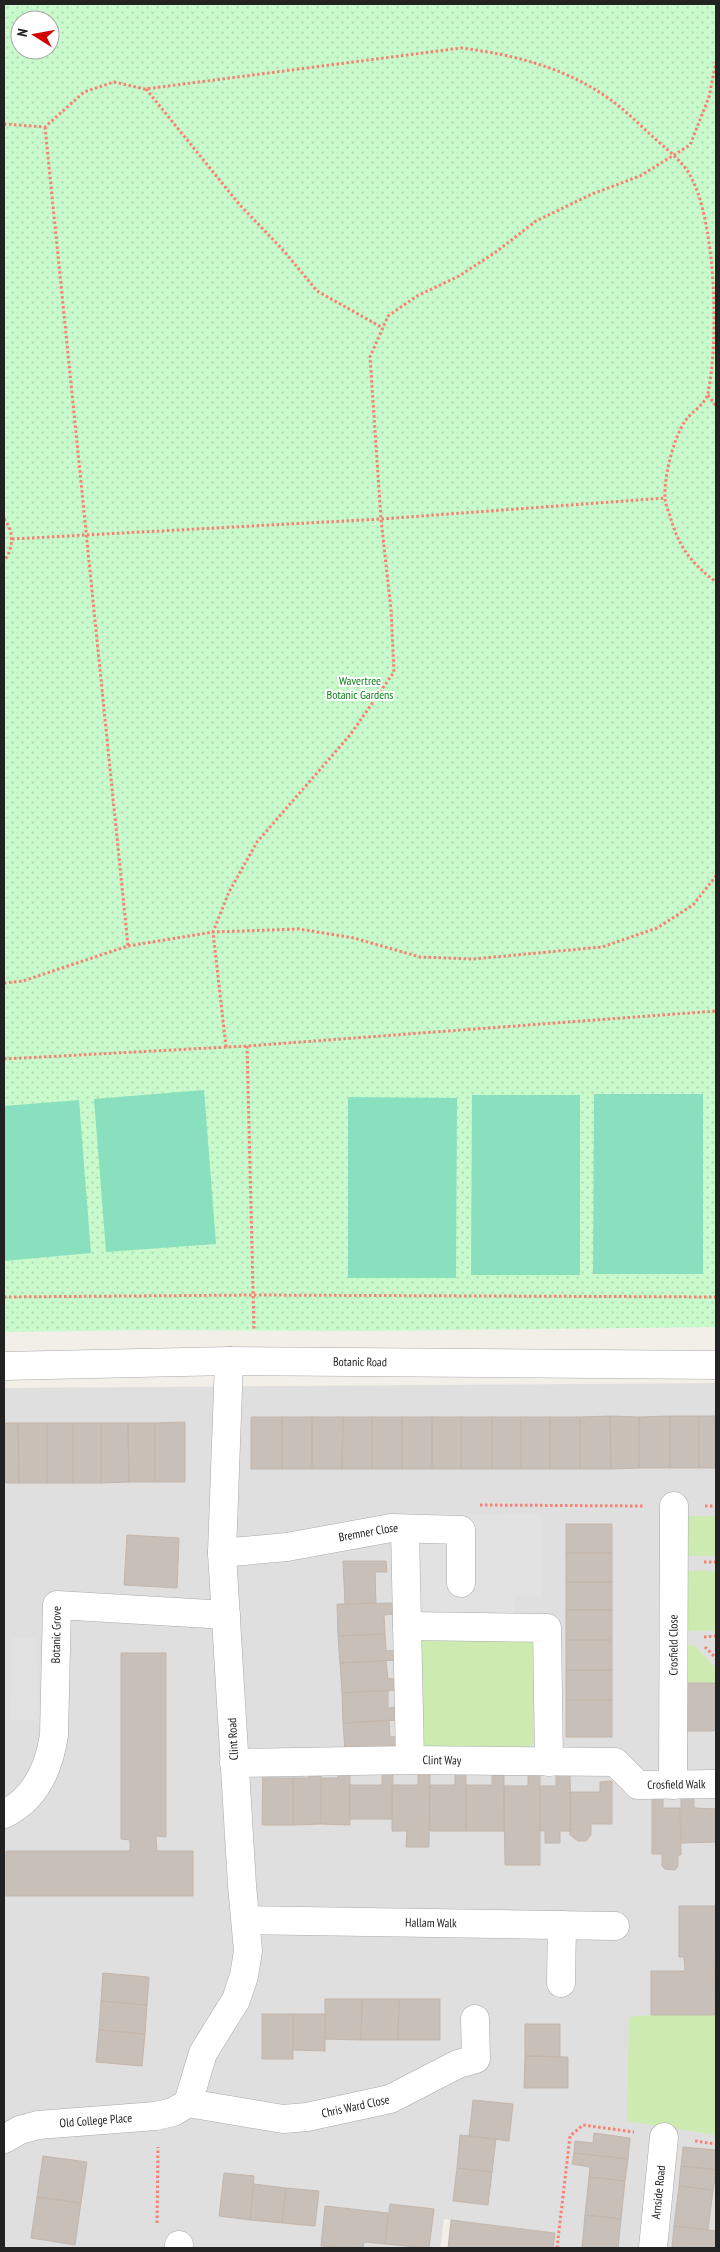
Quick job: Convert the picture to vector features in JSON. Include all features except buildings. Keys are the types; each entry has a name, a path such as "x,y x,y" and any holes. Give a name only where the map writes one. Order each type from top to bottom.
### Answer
{"street":[{"name":"Botanic Road","path":"4,1366 241,1361 716,1365"},
{"name":"Clint Road","path":"188,2103 203,2053 236,2000 244,1976 248,1951 234,1763 222,1553 241,1361"},
{"name":"Crosfield Close","path":"673,1785 674,1506"},
{"name":"Bremner Close","path":"222,1553 287,1547 391,1528 461,1530 460,1583"},
{"path":"405,1528 410,1760"},
{"name":"Botanic Grove","path":"4,1814 27,1799 46,1770 51,1754 54,1735 57,1605 226,1615"},
{"path":"407,1626 547,1628 549,1762"},
{"name":"Clint Way","path":"234,1763 410,1760 616,1762 638,1785"},
{"name":"Crosfield Walk","path":"638,1785 716,1784"},
{"name":"Hallam Walk","path":"246,1920 615,1926"},
{"path":"561,1983 562,1925"},
{"name":"Chris Ward Close","path":"188,2103 283,2119 307,2117 390,2099 458,2064 476,2059 475,2019"},
{"name":"Old College Place","path":"4,2139 20,2130 38,2125 156,2116 173,2112 188,2103"},
{"name":"Arnside Road","path":"653,2248 664,2137"}],"path":[{"path":"4,124 46,126 84,92 114,82 145,89 461,48 495,52 530,60 571,76 615,103 673,155 691,176 702,208 713,277 714,337 708,395 685,422 670,455 665,498 677,540 700,569 716,582"},
{"path":"226,1047 213,932 228,892 257,842 350,735 394,672 391,610 381,519 370,357 388,316 417,296 459,276 496,252 536,221 592,194 640,176 690,145 709,97 716,62"},
{"path":"145,89 239,204 284,251 317,290 383,328"},
{"path":"46,126 128,946"},
{"path":"708,395 716,406"},
{"path":"12,539 381,519 665,498"},
{"path":"4,518 8,524 12,539 11,550 4,561"},
{"path":"4,983 23,981 128,946 213,932 299,929 354,938 420,957 473,959 602,947 657,928 693,905 716,876"},
{"path":"4,1059 246,1046 716,1011"},
{"path":"241,1361 255,1295 246,1046"},
{"path":"4,1297 255,1295 716,1297"},
{"path":"479,1505 716,1506"},
{"path":"156,2116 158,2151 157,2234 179,2247"},
{"path":"557,2248 570,2136 583,2125 664,2137"}],"shaded area":[{"path":"716,1383 716,2248 553,2248 555,2233 444,2219 440,2248 4,2248 4,1388"},
{"path":"416,1513 543,1515 542,1596 515,1597 515,1622 417,1621"},
{"path":"12,1638 36,1638 38,1721 11,1719"}],"green space":[{"name":"Wavertree Botanic Gardens","path":"4,4 716,4 716,1327 369,1331 144,1330 4,1332"},
{"path":"204,1090 216,1244 106,1252 94,1099"},
{"path":"594,1094 703,1094 703,1274 593,1274"},
{"path":"472,1095 580,1095 580,1275 471,1275"},
{"path":"348,1097 457,1098 456,1278 348,1278"},
{"path":"79,1100 91,1253 4,1261 4,1106"},
{"path":"678,1516 716,1516 716,1556 678,1556"},
{"path":"685,1571 716,1571 716,1631 687,1631"},
{"path":"416,1631 529,1631 540,1644 538,1737 526,1750 416,1748"},
{"path":"678,1644 694,1645 716,1668 716,1683 677,1683"},
{"path":"716,2015 716,2135 627,2121 629,2017"}]}
